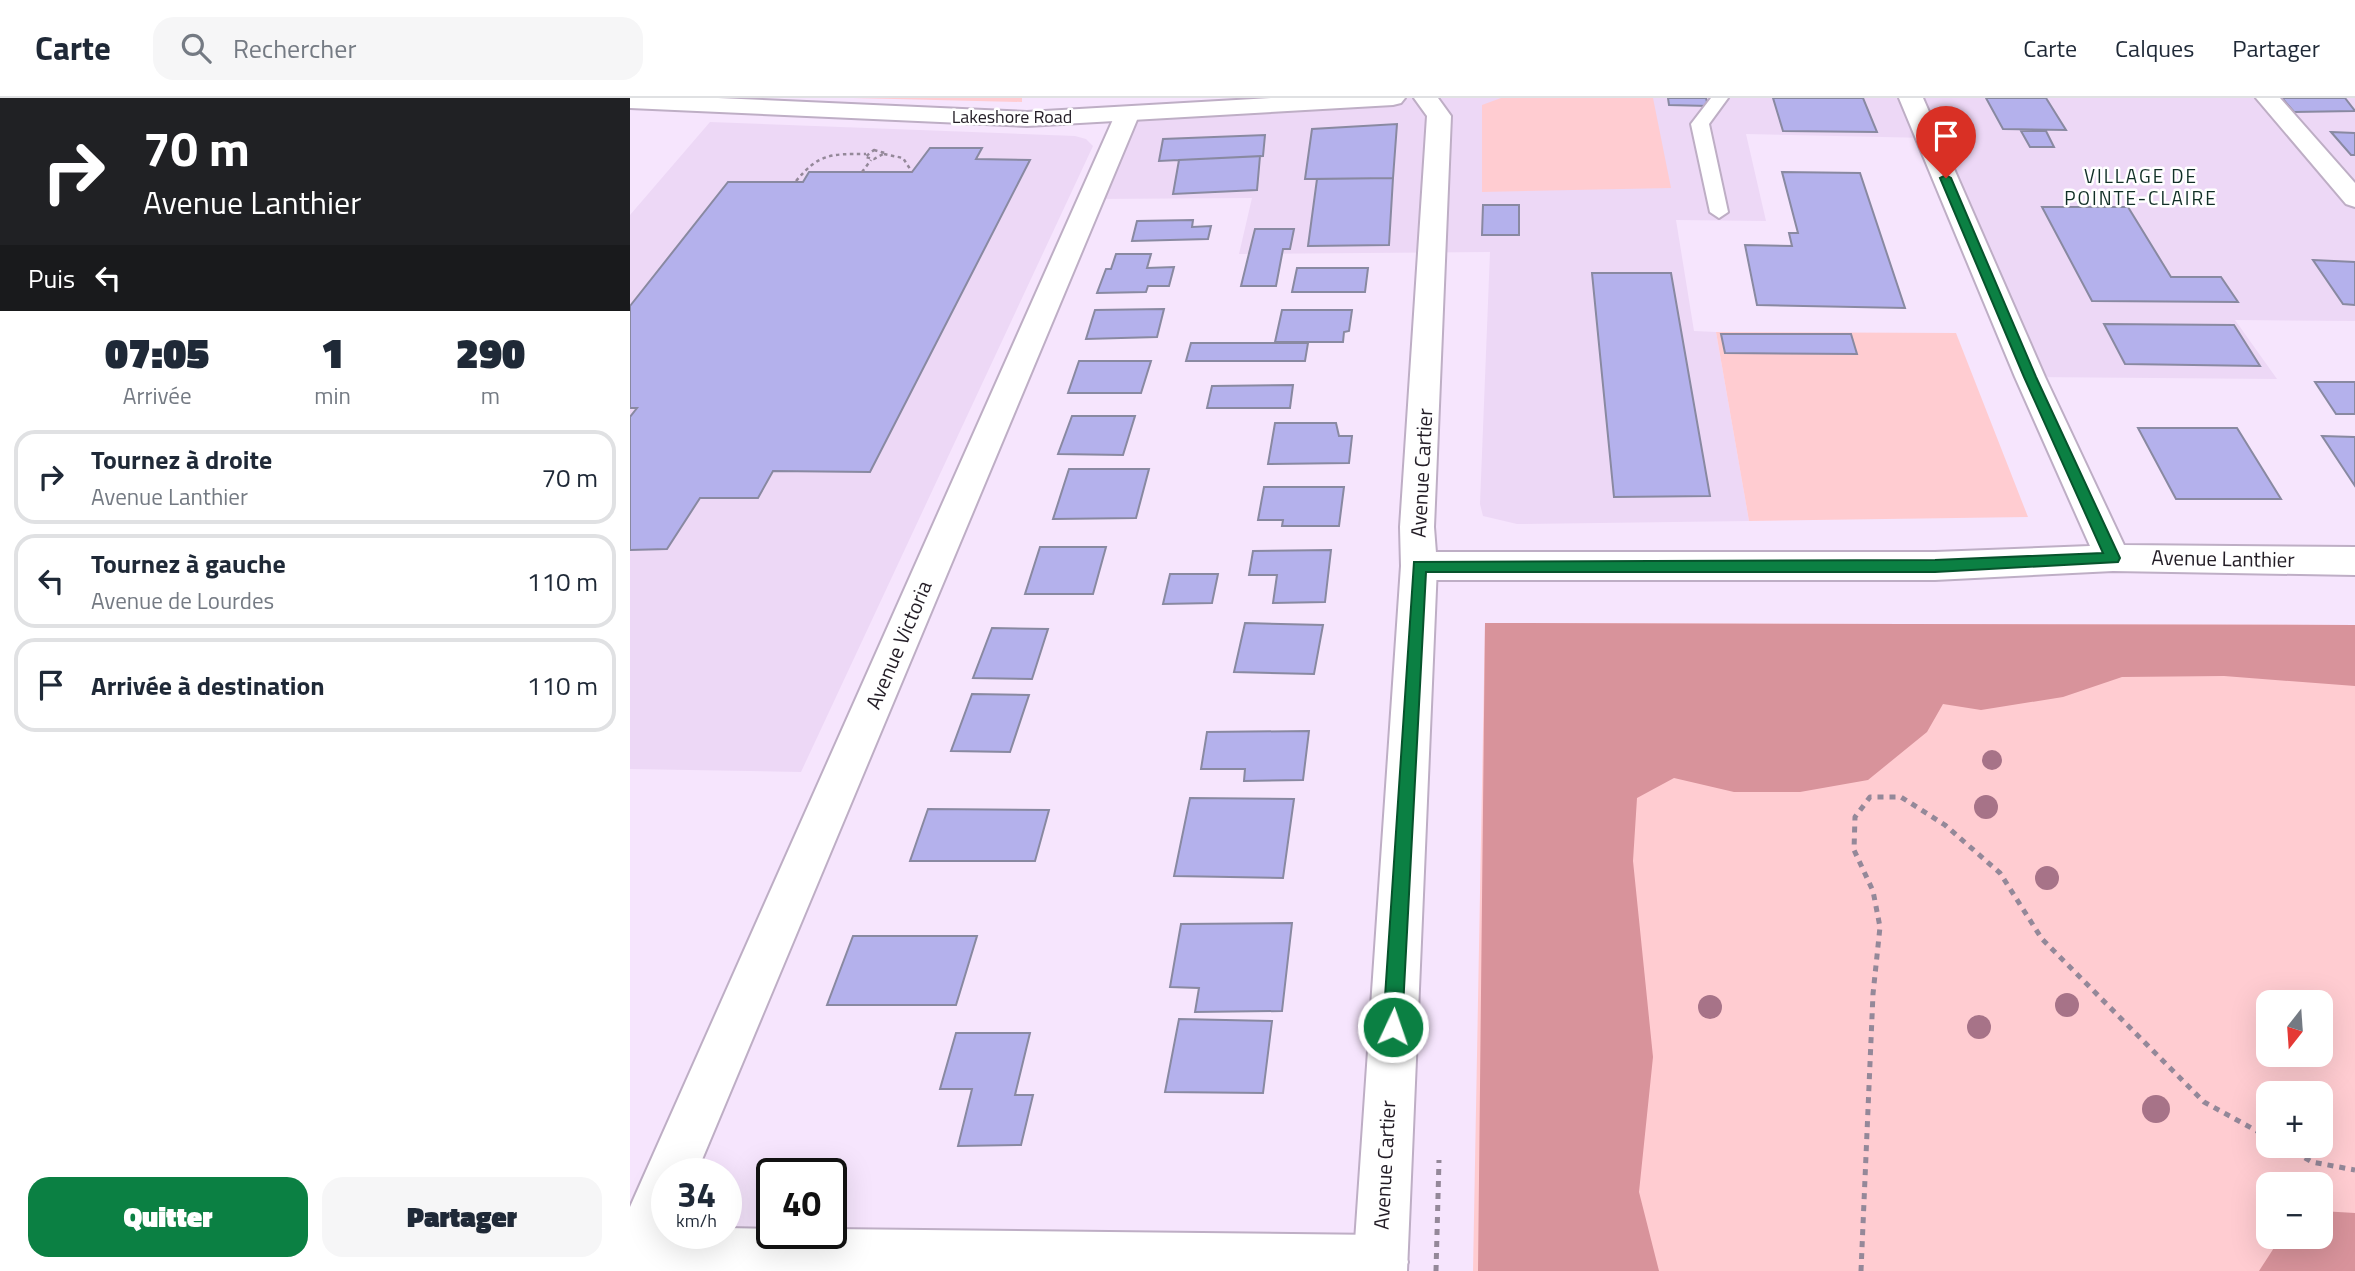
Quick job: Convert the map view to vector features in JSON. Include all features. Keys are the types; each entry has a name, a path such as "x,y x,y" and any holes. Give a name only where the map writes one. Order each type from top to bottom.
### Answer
{"street":[{"name":"Lakeshore Road","path":"630,101 986,119 1127,115 1393,98"},
{"name":"Avenue Cartier","path":"1380,1266 1419,566 1417,527 1439,116 1426,98"},
{"path":"1912,98 2030,377 2112,558"},
{"path":"2268,98 2355,199"},
{"name":"Avenue Victoria","path":"677,1158 1127,115"},
{"name":"Avenue Lanthier","path":"1419,566 1935,566 2112,558 2355,561"},
{"path":"651,1218 632,1259 1380,1266"}],"lane":[{"path":"1719,212 1700,124 1720,98"}],"path":[{"path":"796,181 812,161 832,155 866,154 877,149 883,150 884,155"},
{"path":"866,154 865,157 871,160"},
{"path":"863,172 871,160 884,155 903,158 912,173"},
{"path":"1861,1271 1873,994 1880,927 1872,891 1854,850 1855,817 1870,797 1901,797 1945,825 2000,873 2042,939 2204,1102 2256,1131"},
{"path":"2305,1158 2312,1162 2355,1170"}],"shaded area":[{"path":"853,98 1022,98 1022,102"},
{"path":"1248,98 2355,98 2355,321 2235,320 2277,379 2030,377 1928,138 1746,134 1766,221 1676,220 1694,331 1716,332 1749,521 1517,524 1483,516 1480,504 1490,252 1239,254 1252,198 1091,199 1127,115 1242,111"},
{"path":"1501,98 1653,98 1671,188 1482,192 1482,105"},
{"path":"710,122 1075,136 1086,139 1093,146 801,772 630,769 630,215"},
{"path":"1716,332 1956,333 2028,517 1749,521"},
{"path":"1485,623 2355,625 2355,1271 1473,1271"},
{"path":"1485,623 2355,625 2355,686 2224,676 2122,677 2063,697 1981,710 1943,704 1927,732 1868,780 1800,792 1734,792 1674,778 1637,798 1633,861 1653,1057 1639,1192 1659,1271 1478,1271"},
{"path":"2333,1212 2355,1213 2355,1271 2259,1271 2273,1249 2333,1249"}],"building":[{"path":"1668,98 1706,98 1708,106 1669,105"},
{"path":"1773,98 1863,98 1877,132 1783,131"},
{"path":"1986,98 2046,98 2066,130 2003,129"},
{"path":"2282,98 2345,98 2355,111 2294,112"},
{"path":"1397,124 1393,178 1305,179 1312,129"},
{"path":"2021,131 2046,131 2054,147 2030,147"},
{"path":"2331,132 2355,133 2355,155 2351,155"},
{"path":"1265,135 1263,156 1159,161 1163,139"},
{"path":"930,148 982,148 976,159 1030,160 870,472 773,471 758,498 700,498 667,549 630,550 630,417 637,408 630,408 630,306 728,182 803,182 809,172 912,172"},
{"path":"1260,156 1257,190 1173,194 1179,160"},
{"path":"1782,172 1860,173 1905,308 1757,305 1745,245 1792,246 1789,233 1798,233"},
{"path":"1393,178 1389,245 1308,246 1317,179"},
{"path":"1483,205 1519,205 1519,235 1482,235"},
{"path":"2042,207 2128,207 2171,277 2221,277 2238,302 2092,301"},
{"path":"1193,220 1192,227 1211,226 1208,239 1132,241 1137,221"},
{"path":"1255,229 1294,229 1290,249 1283,249 1276,286 1241,286"},
{"path":"1116,254 1151,254 1147,268 1174,267 1169,286 1148,286 1146,292 1097,293 1106,269 1111,269"},
{"path":"2313,260 2355,262 2355,305 2343,304"},
{"path":"1297,268 1368,268 1365,292 1292,292"},
{"path":"1592,273 1671,273 1710,496 1614,497"},
{"path":"1164,309 1157,337 1086,339 1095,310"},
{"path":"1282,310 1352,310 1349,331 1344,332 1343,342 1275,342"},
{"path":"2104,324 2234,325 2260,366 2125,364"},
{"path":"1721,334 1851,334 1857,354 1725,353"},
{"path":"1191,343 1308,343 1305,361 1186,361"},
{"path":"1079,361 1151,361 1141,393 1068,393"},
{"path":"2315,382 2355,382 2355,414 2336,414"},
{"path":"1293,385 1290,408 1207,408 1212,386"},
{"path":"1072,416 1135,416 1123,455 1058,454"},
{"path":"1275,423 1336,423 1339,436 1352,436 1349,463 1268,464"},
{"path":"2138,428 2237,428 2281,499 2176,499"},
{"path":"2322,436 2355,437 2355,486"},
{"path":"1069,469 1149,469 1136,518 1053,519"},
{"path":"1264,487 1344,487 1339,526 1282,526 1283,520 1258,520"},
{"path":"1040,547 1106,547 1093,594 1025,594"},
{"path":"1331,550 1325,602 1273,603 1277,575 1249,575 1253,551"},
{"path":"1170,574 1218,574 1212,603 1163,604"},
{"path":"1245,623 1323,625 1314,674 1234,672"},
{"path":"992,628 1048,629 1032,679 973,678"},
{"path":"972,694 1029,695 1010,752 951,751"},
{"path":"1309,731 1303,780 1244,781 1245,769 1201,769 1207,732"},
{"path":"1190,798 1294,799 1283,878 1174,876"},
{"path":"928,809 1049,810 1035,861 910,861"},
{"path":"1292,923 1282,1011 1195,1012 1199,988 1170,987 1181,924"},
{"path":"853,936 977,936 956,1005 827,1005"},
{"path":"1179,1019 1272,1021 1263,1093 1165,1092"},
{"path":"956,1033 1030,1033 1015,1095 1033,1095 1021,1145 958,1146 972,1089 940,1089"}],"district":[{"name":"VILLAGE DE POINTE-CLAIRE","path":"2141,187"}],"route":[{"path":"1393,1027 1419,566 1935,566 2112,558 2030,377 1946,178"}]}
